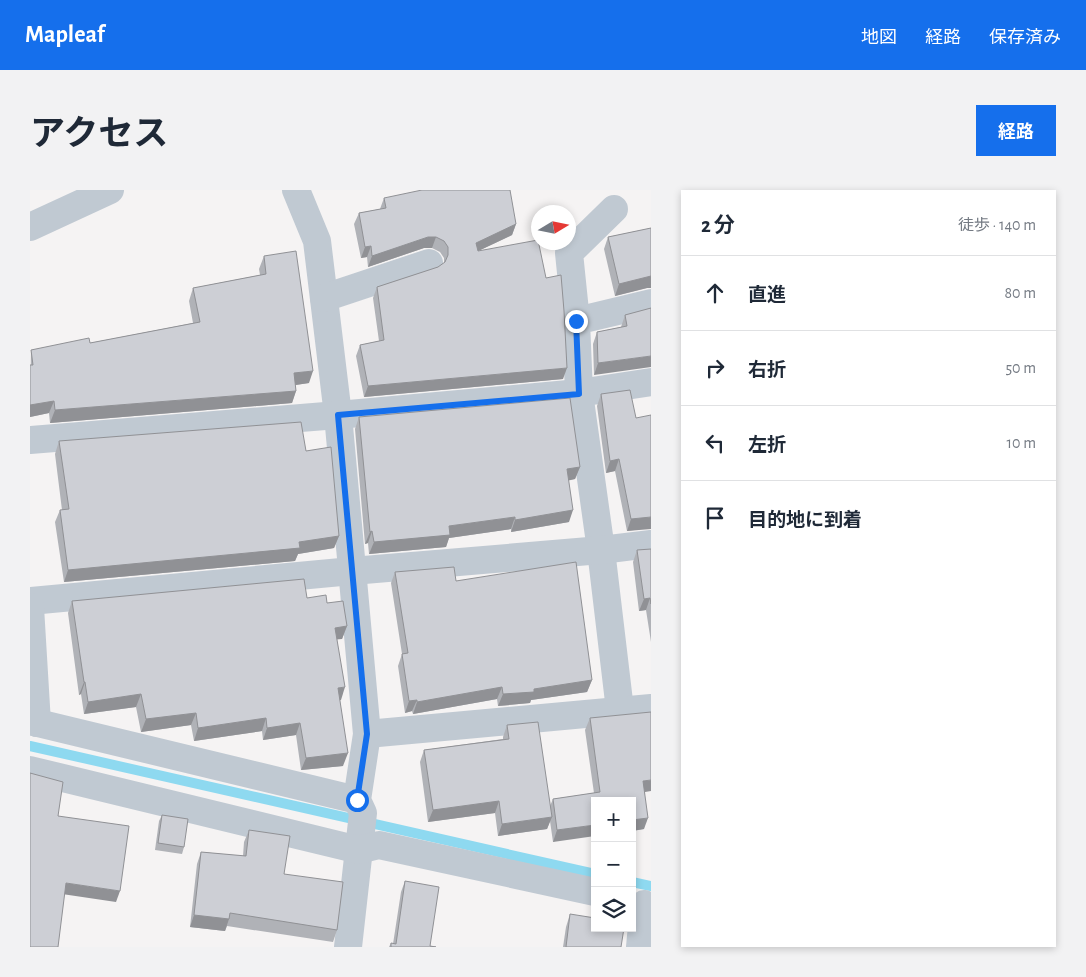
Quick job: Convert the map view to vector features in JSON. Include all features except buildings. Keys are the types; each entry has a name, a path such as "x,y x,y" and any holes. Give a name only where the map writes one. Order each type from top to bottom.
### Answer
{"street":[{"path":"30,227 110,190"},
{"path":"296,190 317,241 338,415 367,734 348,947"},
{"path":"614,209 569,253 576,321 579,394 601,550 620,710"},
{"path":"324,298 429,263"},
{"path":"576,321 651,303"},
{"path":"30,440 579,394 651,382"},
{"path":"30,602 651,544"},
{"path":"30,607 34,722 360,824 379,844 591,891"},
{"path":"367,734 651,708"},
{"path":"30,770 360,824"},
{"path":"640,947 642,904"}],"waterway":[{"path":"30,746 591,873"},
{"path":"636,883 651,886"}],"route":[{"path":"357,800 367,734 338,415 579,394 576,321"}]}
